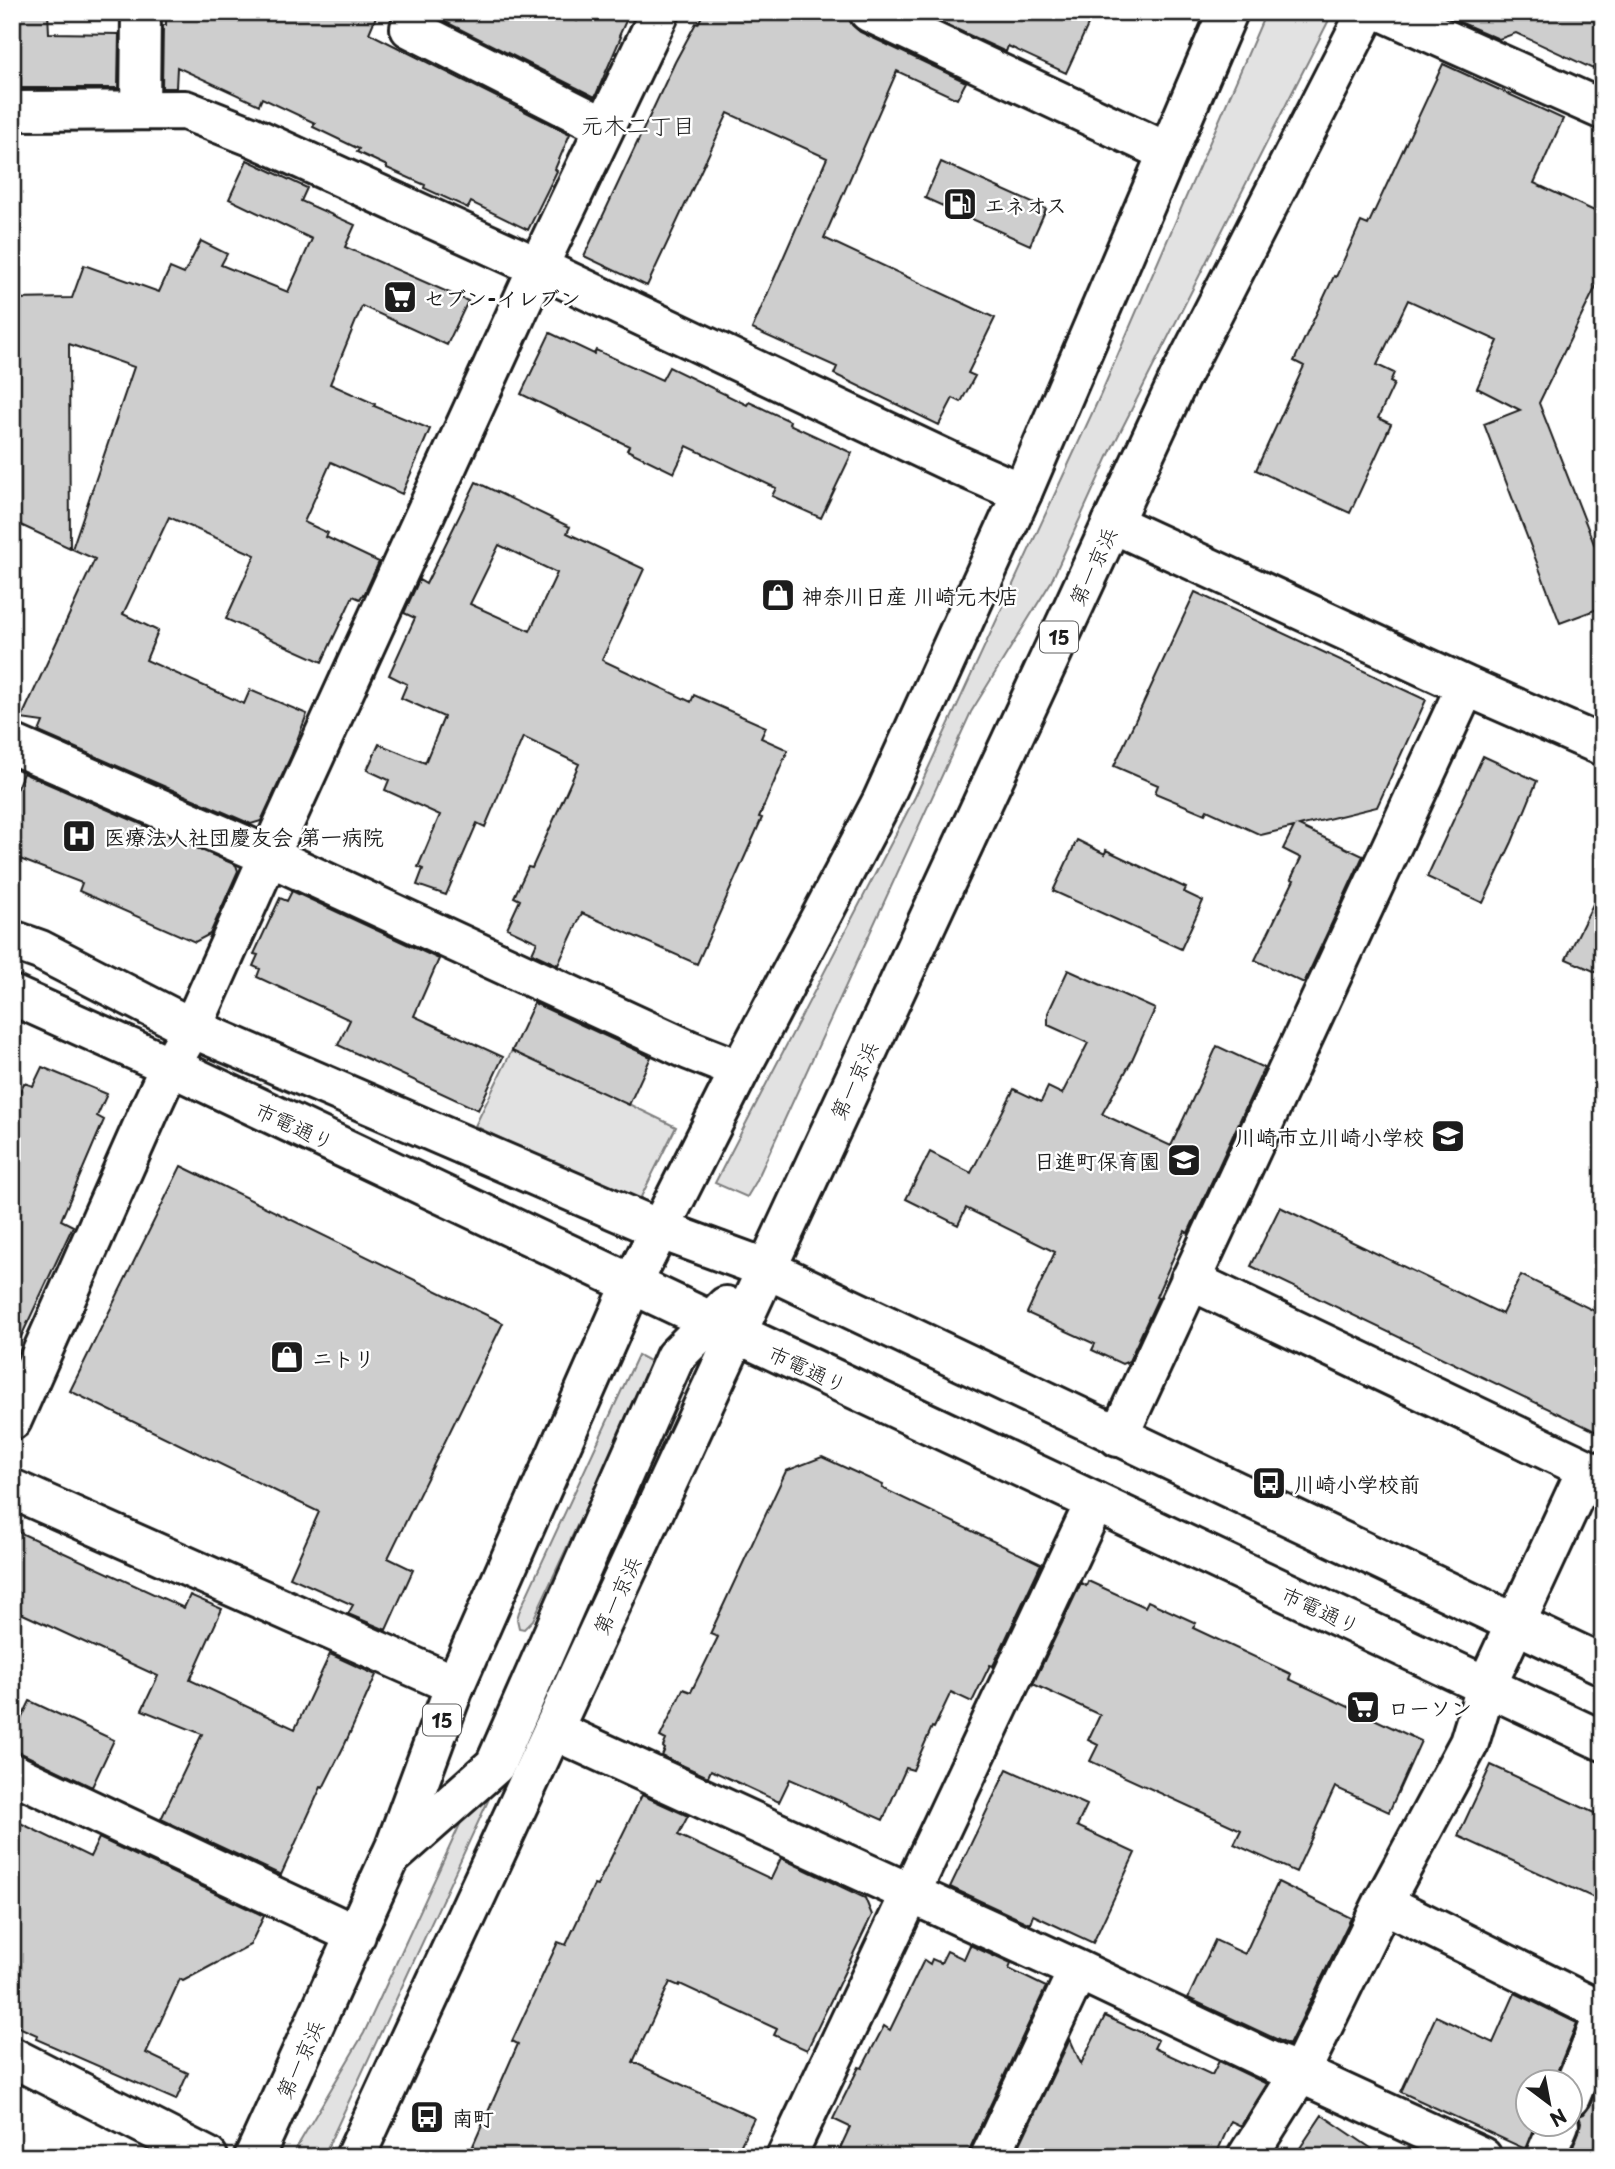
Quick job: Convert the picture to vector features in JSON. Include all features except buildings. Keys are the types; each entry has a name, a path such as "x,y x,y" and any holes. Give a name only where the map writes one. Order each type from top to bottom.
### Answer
{"main road":[{"path":"141,12 141,110"},
{"path":"417,12 410,28 605,127"},
{"path":"12,1419 170,1066 192,1028 538,267 660,12"},
{"name":"第一京浜","path":"254,2157 390,1857 455,1685 632,1284 740,1070 883,801 1022,493 1228,12"},
{"name":"第一京浜","path":"355,2157 554,1730 723,1328 765,1268 1179,379 1367,12"},
{"path":"1384,12 1603,110"},
{"path":"893,17 1167,152"},
{"path":"12,111 185,110 264,142 538,267 1022,493"},
{"path":"1112,523 1603,746"},
{"path":"1118,1437 1466,686"},
{"path":"12,744 269,856 689,1050 740,1070"},
{"path":"12,940 40,950 192,1028 661,1230 765,1268 1603,1665"},
{"name":"市電通り","path":"12,995 170,1066 1603,1741"},
{"path":"1190,1280 1595,1473 1515,1625 1486,1687 1469,1743 1383,1903 1300,2073 1247,2157"},
{"path":"390,1857 495,1765 675,1357 723,1328"},
{"path":"12,1489 455,1685"},
{"path":"786,2157 1095,1502"},
{"path":"554,1730 1078,1970 1137,1988 1274,2063 1300,2073 1422,2144 1482,2157"},
{"path":"12,1773 356,1935"},
{"path":"1383,1903 1603,2015 1582,2068"},
{"path":"990,2157 1078,1970"},
{"path":"12,2057 208,2157"},
{"path":"1545,2157 1553,2138"}],"shaded area":[{"path":"1266,12 1333,12 1112,448 1051,582 971,712 756,1182 747,1197 715,1183 915,797 1100,396"},
{"path":"513,1048 676,1127 637,1205 475,1126"},
{"path":"638,1355 653,1363 533,1620 524,1629 519,1628 519,1612"},
{"path":"658,1394 670,1408 323,2157 291,2157 364,2033"}],"place":[{"name":"エネオス","path":"960,204"},
{"name":"セブン-イレブン","path":"400,297"},
{"name":"神奈川日産 川崎元木店","path":"778,595"},
{"name":"医療法人社団慶友会 第一病院","path":"79,836"},
{"name":"川崎市立川崎小学校","path":"1448,1136"},
{"name":"日進町保育園","path":"1184,1160"},
{"name":"ニトリ","path":"287,1357"},
{"name":"川崎小学校前","path":"1269,1483"},
{"name":"ローソン","path":"1363,1707"},
{"name":"南町","path":"427,2117"}],"district":[{"name":"元木二丁目","path":"638,124"}]}
